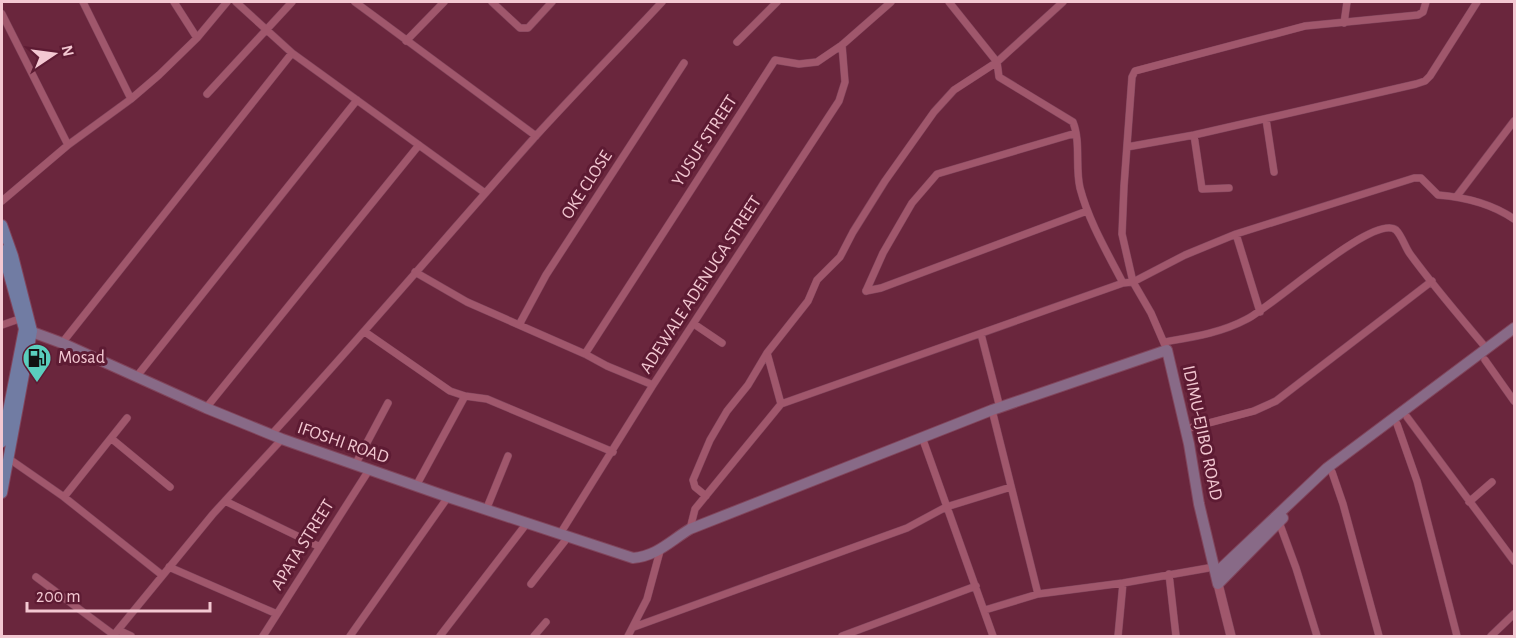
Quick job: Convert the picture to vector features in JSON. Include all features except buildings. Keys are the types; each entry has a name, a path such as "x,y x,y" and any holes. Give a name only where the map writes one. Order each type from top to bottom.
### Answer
{"main road":[{"path":"2,225 4,251 26,326 2,493"},
{"path":"2,442 26,326 4,251"},
{"name":"IFOSHI ROAD","path":"26,326 206,408 271,435 369,470 633,558 660,551"},
{"path":"1216,575 1279,522 1319,480 1332,472 1379,432 1407,417 1486,355 1515,328"},
{"path":"1216,575 1319,480 1379,432 1486,355 1515,337"},
{"name":"IDIMU-EJIBO ROAD","path":"660,551 690,529 922,437 1166,346 1186,429 1199,504 1216,575"}],"street":[{"path":"83,2 131,99"},
{"path":"174,2 197,38"},
{"path":"2,201 68,145 131,99 159,75 197,38 227,2"},
{"path":"236,2 292,53 485,193"},
{"path":"207,94 292,2"},
{"path":"355,2 536,136"},
{"path":"406,41 444,2"},
{"path":"492,2 520,28 525,29 552,2"},
{"path":"271,435 365,332 536,136 662,2"},
{"path":"737,42 777,2"},
{"name":"YUSUF STREET","path":"585,354 775,60 799,64 817,62 842,45 891,2"},
{"path":"949,2 997,62 999,77 1071,120 1076,133 1080,186 1087,211 1123,283"},
{"path":"706,496 695,487 693,480 710,440 767,353 808,301 817,280 840,257 885,181 934,112 954,90 997,62 1063,2"},
{"path":"1344,23 1347,2"},
{"path":"1426,2 1423,12 1418,15 1305,26 1135,70 1132,77 1122,234 1132,282 1151,313 1166,346 1218,331 1260,312 1357,239 1377,230 1389,228 1397,232 1408,252 1486,355 1515,401"},
{"path":"1127,147 1194,135 1425,81 1477,2"},
{"path":"2,14 68,145"},
{"name":"ADEWALE ADENUGA STREET","path":"531,584 564,536 653,385 838,101 845,82 842,45"},
{"path":"62,342 292,53"},
{"name":"OKE CLOSE","path":"519,325 546,275 684,63"},
{"path":"137,376 357,100"},
{"path":"1266,118 1274,172"},
{"path":"1457,196 1515,121"},
{"path":"1076,133 937,174 912,203 883,253 866,291 881,288 1087,211"},
{"path":"1194,135 1202,189 1229,188"},
{"path":"206,408 418,145"},
{"path":"690,529 695,509 781,404 1123,283 1132,282 1185,255 1236,234 1414,178 1421,178 1438,195 1457,196 1501,210 1515,219"},
{"path":"1236,234 1260,312"},
{"path":"415,272 467,303 653,385"},
{"path":"1186,429 1254,411 1276,401 1432,281"},
{"path":"694,324 722,343"},
{"path":"2,325 26,326"},
{"path":"365,332 450,391 487,399 613,452"},
{"path":"981,334 1011,487 1038,594"},
{"path":"767,353 781,404"},
{"path":"416,486 465,396"},
{"path":"355,465 388,403"},
{"path":"1407,417 1515,561"},
{"path":"64,497 128,418"},
{"path":"1397,424 1417,481 1457,636"},
{"path":"922,437 946,507 964,549 993,636"},
{"path":"112,439 170,487"},
{"path":"115,634 225,501 282,439"},
{"path":"486,510 508,456"},
{"path":"8,458 64,497 162,575"},
{"name":"APATA STREET","path":"263,636 369,470"},
{"path":"1332,472 1379,636"},
{"path":"1469,502 1492,482"},
{"path":"634,627 906,528 946,507 1011,487"},
{"path":"350,636 448,497"},
{"path":"225,501 320,547"},
{"path":"1279,522 1317,636"},
{"path":"440,636 527,523"},
{"path":"628,636 653,583 660,551"},
{"path":"169,567 277,615"},
{"path":"1169,574 1176,636"},
{"path":"985,610 1038,594 1122,583 1169,574 1216,575 1231,636"},
{"path":"36,577 115,634 131,636"},
{"path":"1118,636 1122,583"},
{"path":"842,636 976,586"},
{"path":"1491,636 1515,614"},
{"path":"534,636 546,622"}],"place":[{"name":"Mosad","path":"37,384"}]}
